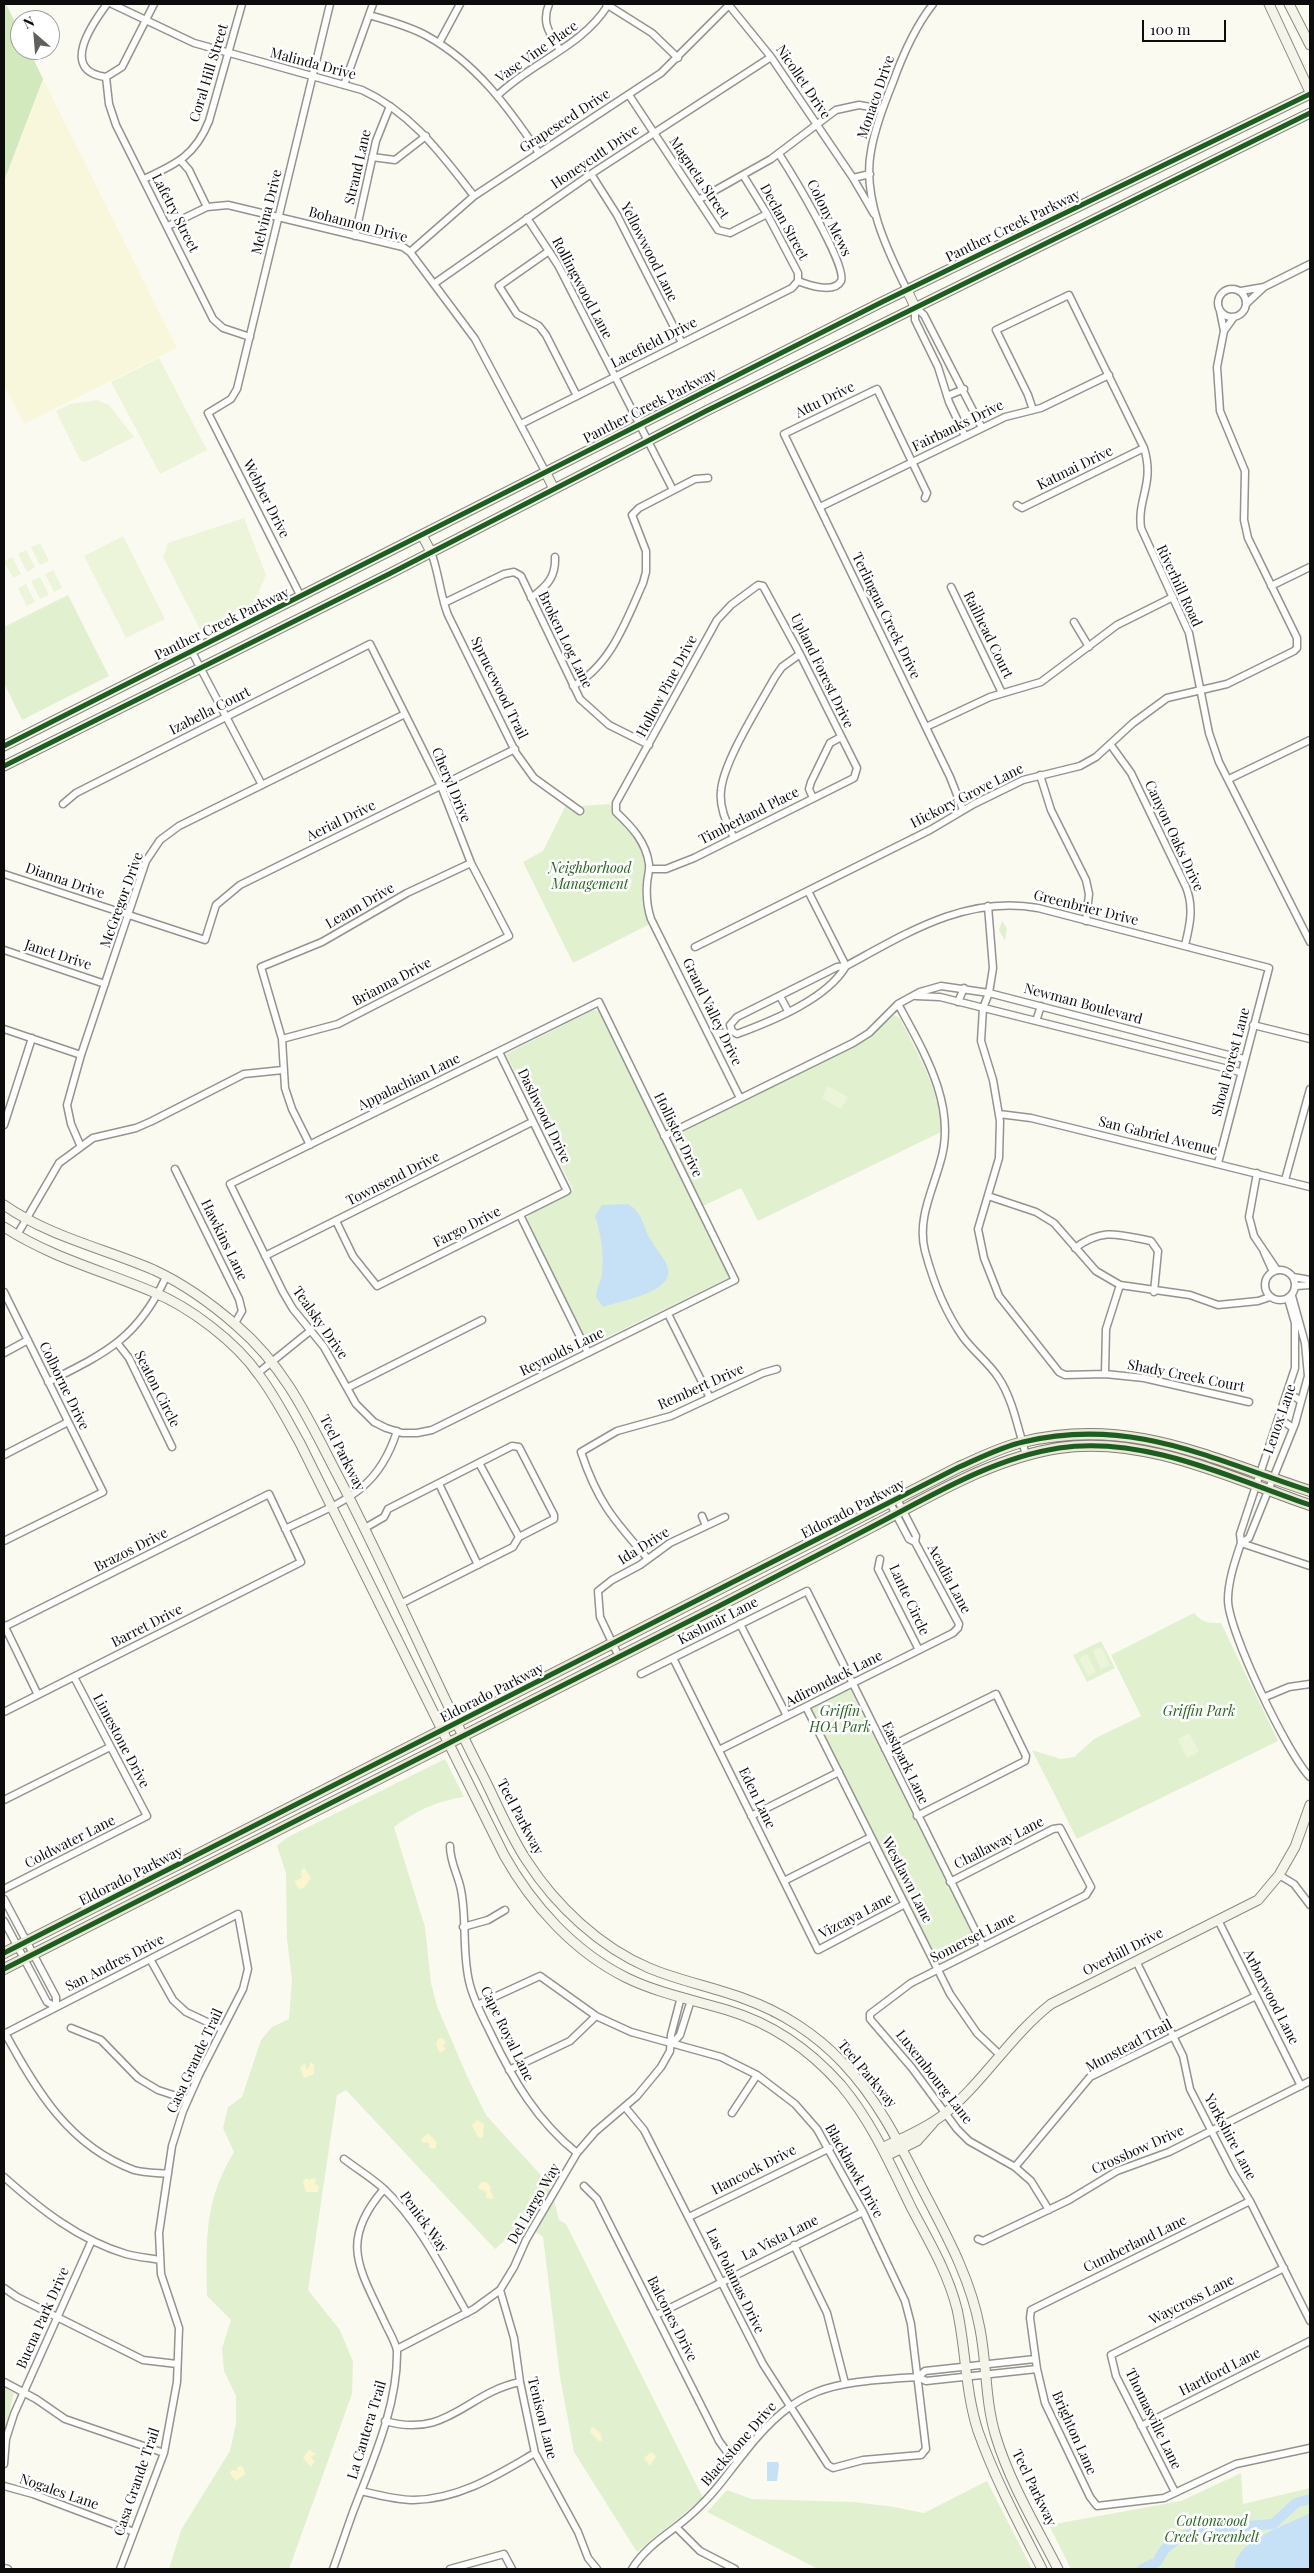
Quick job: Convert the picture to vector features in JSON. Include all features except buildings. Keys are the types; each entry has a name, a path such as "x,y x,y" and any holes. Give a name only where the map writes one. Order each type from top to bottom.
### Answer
{"main road":[{"path":"1269,4 1310,93"},
{"path":"1289,4 1310,45"},
{"name":"Panther Creek Parkway","path":"4,746 301,597 638,424 1310,93"},
{"name":"Panther Creek Parkway","path":"4,766 431,552 647,441 1310,113"},
{"path":"1164,165 1172,181"},
{"path":"907,290 915,308"},
{"path":"545,471 554,489"},
{"path":"422,535 431,552"},
{"path":"24,736 32,752"},
{"name":"Teel Parkway","path":"4,1205 26,1219 64,1238 109,1252 166,1277 200,1296 235,1323 274,1361 297,1397 365,1528 456,1723 526,1861 556,1898 578,1921 624,1955 643,1965 749,2000 783,2016 814,2037 842,2062 871,2096 900,2144 963,2270 980,2330 988,2403 1005,2465 1058,2569"},
{"name":"Teel Parkway","path":"4,1227 55,1256 158,1294 193,1313 245,1358 258,1373 283,1412 504,1855 523,1887 566,1934 588,1953 627,1978 681,1997 748,2017 780,2032 841,2085 869,2124 951,2286 960,2326 966,2378 978,2430 989,2464 1042,2569"},
{"name":"Eldorado Parkway","path":"4,1953 989,1453 1022,1442 1058,1435 1091,1432 1135,1437 1205,1454 1310,1491"},
{"name":"Eldorado Parkway","path":"4,1969 463,1737 899,1512 984,1470 1026,1455 1087,1446 1125,1449 1167,1457 1310,1505"},
{"path":"949,1472 955,1484"},
{"path":"383,1611 400,1604"},
{"path":"308,1799 315,1812"},
{"name":"Overhill Drive","path":"884,2152 900,2144 944,2114 1030,2020 1050,2004 1258,1900 1279,1875 1296,1847 1310,1805"},
{"path":"504,1855 520,1848"},
{"path":"566,1934 578,1921"},
{"path":"681,1997 685,1980"},
{"path":"691,2000 695,1983"}],"street":[{"path":"106,4 87,35 81,55 89,70 106,77 122,67 154,4"},
{"name":"Malinda Drive","path":"112,4 194,43 362,90 390,106 426,136 474,196"},
{"name":"Coral Hill Street","path":"144,179 181,161 192,151 205,130 229,54 242,4"},
{"name":"Melvina Drive","path":"208,413 227,402 235,394 330,4"},
{"path":"344,85 373,4"},
{"path":"439,43 460,4"},
{"path":"548,4 545,12 546,25 560,50"},
{"path":"607,4 652,33 678,58"},
{"name":"Vase Vine Place","path":"498,95 514,80 594,26 607,4"},
{"name":"Monaco Drive","path":"907,290 890,255 876,219 870,174 871,152 882,109 902,57 923,16 933,4"},
{"name":"Grapeseed Drive","path":"410,252 474,196 628,95 678,58 729,5"},
{"name":"Nicollet Drive","path":"729,5 771,57 853,178 876,219"},
{"path":"370,15 411,28 439,43 472,69 498,95 539,153"},
{"name":"Honeycutt Drive","path":"435,283 591,174 771,57"},
{"name":"Lafetry Street","path":"106,77 111,112 216,322 223,328 250,337"},
{"name":"Magneta Street","path":"628,95 715,227 722,233 730,232 767,214"},
{"path":"698,200 779,154 816,123 843,107 859,105 882,109"},
{"name":"Strand Lane","path":"355,236 379,131 390,106"},
{"path":"372,157 395,160 426,136"},
{"name":"Colony Mews","path":"779,154 809,204 842,276 840,283 834,287 817,287 798,281"},
{"path":"181,161 207,207"},
{"name":"Yellowwood Lane","path":"591,174 617,215 682,343"},
{"path":"853,178 870,174"},
{"name":"Declan Street","path":"743,175 767,214 798,273 798,281"},
{"name":"Bohannon Drive","path":"168,226 207,207 228,205 403,248 410,252 475,339 545,471"},
{"name":"Rollingwood Lane","path":"527,218 549,251 674,490"},
{"path":"549,251 499,286 516,314 539,326 546,335 577,396"},
{"path":"1310,264 1264,287 1241,291 1232,288 1223,292 1218,299 1224,331 1217,367 1220,411 1238,452 1246,478 1244,516 1246,532 1271,586 1310,567"},
{"name":"Lacefield Drive","path":"521,424 792,288 798,281"},
{"path":"1224,331 1234,317 1242,313 1246,304 1264,287"},
{"path":"1241,291 1246,304"},
{"name":"Riverhill Road","path":"1033,410 1028,394 996,330 1069,295 1144,448 1149,463 1149,478 1141,510 1141,528 1147,546 1189,633 1211,743 1310,942"},
{"path":"915,308 924,315 964,389 982,428"},
{"path":"915,308 915,320 938,367 947,396 965,436"},
{"path":"1219,309 1225,315 1234,317"},
{"name":"Fairbanks Drive","path":"820,508 1009,415 1033,410 1109,375"},
{"name":"Attu Drive","path":"784,434 877,389 912,462"},
{"path":"947,396 964,389"},
{"name":"Webber Drive","path":"208,413 301,597"},
{"name":"Terlingua Creek Drive","path":"784,434 926,727 964,810"},
{"name":"Katmai Drive","path":"1017,505 1022,508 1144,448"},
{"path":"912,462 927,493 925,498"},
{"path":"574,686 589,677 602,664 618,636 643,583 646,572 646,551 632,515 639,508 695,479 708,478"},
{"name":"Sprucewood Trail","path":"431,552 439,573 444,603 515,749 534,778 580,812"},
{"path":"531,598 546,587 555,571 555,556"},
{"name":"Broken Log Lane","path":"444,603 504,574 514,572 521,576 580,699 596,715 610,725 649,745"},
{"name":"Upland Forest Drive","path":"758,585 763,586 770,594 857,768 857,774"},
{"name":"Hollow Pine Drive","path":"616,812 616,803 717,620 731,606 758,585"},
{"name":"Hickory Grove Lane","path":"695,947 937,826 1023,780 1080,766 1161,702 1174,696 1201,691 1231,682 1294,651 1298,644 1297,638 1271,586"},
{"name":"Railhead Court","path":"951,587 1002,693"},
{"path":"926,727 1002,693 1041,682 1117,625 1173,597"},
{"path":"1074,622 1089,647"},
{"name":"Cheryl Drive","path":"370,644 441,786 471,863 509,936"},
{"name":"Izabella Court","path":"63,804 76,793 370,644"},
{"path":"192,652 262,785"},
{"path":"734,838 722,813 721,791 726,770 775,677 782,667 800,654"},
{"name":"McGregor Drive","path":"81,1147 71,1124 67,1104 81,1055 146,861 160,840 179,826 405,714"},
{"path":"813,798 809,789 811,782 830,743 840,737"},
{"path":"1229,779 1310,740"},
{"name":"Canyon Oaks Drive","path":"1110,744 1131,773 1186,887 1191,901 1191,915 1185,945"},
{"name":"Aerial Drive","path":"205,940 216,905 240,885 515,749"},
{"name":"Timberland Place","path":"649,869 666,869 734,838 854,778 857,774"},
{"path":"1040,775 1051,810 1086,880 1089,894 1086,921"},
{"name":"Grand Valley Drive","path":"616,812 632,827 644,844 649,869 647,904 651,919 663,937 740,1098"},
{"name":"Leann Drive","path":"282,1039 261,967 322,942 407,893 471,863"},
{"name":"Dianna Drive","path":"4,874 205,940"},
{"path":"808,891 846,966"},
{"path":"988,906 993,968 989,993 983,1008 981,1041 993,1080 999,1114 999,1158 988,1196 1036,1212 1054,1223 1096,1271 1120,1285 1154,1292 1190,1295 1218,1304 1245,1302 1268,1295 1278,1301 1290,1297 1296,1286 1293,1277"},
{"name":"Greenbrier Drive","path":"846,966 839,979 824,991 764,1024 737,1034 732,1031 730,1025 737,1017 837,967 846,966 935,919 962,910 988,906 1030,907 1185,945 1269,968"},
{"name":"Brianna Drive","path":"282,1039 338,1024 509,936"},
{"name":"Janet Drive","path":"4,950 105,984"},
{"name":"Shoal Forest Lane","path":"1218,1163 1240,1072 1269,968"},
{"name":"Newman Boulevard","path":"664,1136 853,1043 869,1033 898,1004 916,996 920,992 941,986 989,993 1244,1059"},
{"path":"958,1002 964,988"},
{"path":"780,996 788,1011"},
{"name":"Newman Boulevard","path":"916,996 940,997 1240,1072"},
{"name":"Appalachian Lane","path":"230,1184 599,1002"},
{"name":"Hollister Drive","path":"599,1002 735,1280"},
{"path":"898,1004 935,1078 946,1116 942,1155 925,1210 923,1227 925,1250 948,1313 964,1339 998,1377 1008,1397 1026,1455"},
{"path":"1036,1021 1041,1006"},
{"path":"1253,1025 1310,1039"},
{"path":"4,1029 81,1055"},
{"path":"4,1125 32,1038"},
{"path":"282,1039 285,1088 292,1109 310,1144"},
{"name":"Dashwood Drive","path":"499,1052 567,1191"},
{"path":"17,1236 59,1163 94,1138 136,1128 244,1074 283,1070"},
{"path":"1285,1180 1310,1090"},
{"name":"San Gabriel Avenue","path":"999,1114 1031,1118 1310,1187"},
{"name":"Townsend Drive","path":"265,1256 532,1122"},
{"name":"Hawkins Lane","path":"175,1169 239,1299 242,1311 235,1323"},
{"path":"1257,1173 1249,1217 1254,1236 1275,1271"},
{"name":"Tealsky Drive","path":"230,1184 293,1309 324,1347 356,1404 374,1422 397,1431"},
{"name":"Fargo Drive","path":"336,1221 353,1256 377,1286 567,1191"},
{"name":"Shady Creek Court","path":"988,1196 978,1229 984,1258 999,1296 1059,1372 1065,1375 1105,1374 1196,1388 1248,1402"},
{"path":"520,1214 588,1353"},
{"path":"1075,1248 1086,1240 1104,1233 1152,1241 1158,1251 1154,1292"},
{"path":"1268,1295 1266,1279 1275,1271 1286,1271 1293,1277 1310,1280"},
{"path":"48,1382 118,1344 147,1312 166,1277"},
{"name":"Reynolds Lane","path":"397,1431 418,1433 432,1430 735,1280"},
{"path":"1105,1374 1106,1329 1120,1285"},
{"path":"1296,1286 1310,1285"},
{"name":"Colborne Drive","path":"4,1292 102,1492 4,1541"},
{"name":"Lenox Lane","path":"1290,1297 1295,1323 1295,1368 1240,1534 1241,1543 1228,1600 1235,1630 1264,1698 1289,1749 1301,1768 1310,1777"},
{"name":"Lenox Lane","path":"1241,1543 1249,1538 1293,1428 1308,1376 1305,1343 1290,1297"},
{"path":"668,1314 710,1398"},
{"path":"347,1388 482,1320"},
{"path":"258,1373 310,1330"},
{"path":"4,1353 28,1340"},
{"name":"Seaton Circle","path":"118,1344 129,1358 172,1447"},
{"name":"Rembert Drive","path":"648,1559 605,1509 591,1482 581,1452 617,1431 671,1416 763,1373 777,1369"},
{"path":"1286,1398 1295,1397 1301,1401"},
{"path":"4,1454 68,1422"},
{"path":"1277,1422 1286,1423 1293,1428"},
{"path":"286,1529 349,1497 364,1486 378,1472 392,1447 397,1431"},
{"path":"365,1528 384,1516 388,1509 512,1446 519,1447 554,1515 554,1519 518,1537 513,1547 400,1604"},
{"path":"479,1463 518,1537"},
{"path":"439,1484 478,1564"},
{"name":"Brazos Drive","path":"4,1626 269,1494 286,1529"},
{"name":"Acadia Lane","path":"893,1501 909,1540 915,1542 943,1591 959,1624 958,1628"},
{"path":"702,1516 706,1526"},
{"name":"Ida Drive","path":"612,1645 600,1617 598,1591 612,1580 648,1559 666,1545 726,1517"},
{"name":"Barret Drive","path":"4,1712 301,1562 286,1529"},
{"path":"1241,1543 1310,1566"},
{"name":"Lante Circle","path":"880,1559 878,1569 919,1650"},
{"name":"Kashmir Lane","path":"640,1674 807,1591"},
{"name":"Eastpark Lane","path":"807,1591 983,1946"},
{"path":"740,1624 787,1716"},
{"path":"4,1626 38,1694"},
{"name":"Adirondack Lane","path":"719,1750 919,1650 958,1628"},
{"path":"612,1645 618,1657"},
{"name":"Eden Lane","path":"673,1658 818,1950"},
{"name":"Limestone Drive","path":"74,1677 147,1816"},
{"path":"1264,1698 1289,1687 1310,1684"},
{"path":"885,1749 996,1694 1027,1759 917,1816"},
{"name":"Westlawn Lane","path":"806,1707 958,2007 978,2033 1000,2055"},
{"path":"4,1800 110,1747"},
{"path":"751,1816 838,1772"},
{"name":"Coldwater Lane","path":"4,1889 147,1816"},
{"name":"Challaway Lane","path":"950,1882 1053,1829 1060,1828 1090,1884 1091,1890"},
{"path":"784,1881 871,1837"},
{"name":"Cape Royal Lane","path":"450,1846 450,1860 461,1891 466,1966 477,2005 508,2070 528,2102 549,2127 577,2153"},
{"path":"1279,1875 1294,1884 1310,1905"},
{"name":"Somerset Lane","path":"870,2014 904,1988 1086,1895 1091,1890"},
{"path":"4,1899 22,1944 24,1959 47,2002 56,2007 56,1997 34,1954 22,1944 4,1921"},
{"name":"Vizcaya Lane","path":"818,1950 905,1904"},
{"path":"463,1927 488,1920 505,1910"},
{"name":"San Andres Drive","path":"4,2034 238,1914"},
{"name":"Casa Grande Trail","path":"120,2569 164,2453 173,2410 178,2364 178,2328 161,2274 159,2233 172,2146 188,2100 243,1989 248,1969 238,1914"},
{"name":"Arborwood Lane","path":"1218,1920 1301,2086"},
{"path":"150,1958 173,2000 186,2012 222,2029"},
{"name":"Yorkshire Lane","path":"1136,1961 1184,2056 1190,2089 1233,2173 1250,2201 1310,2321"},
{"name":"Blackhawk Drive","path":"477,2005 540,1976 596,2016 631,2032 720,2057 757,2075 795,2104 818,2129 863,2212 905,2301 911,2324 926,2449 921,2455 909,2458 863,2460 833,2468 828,2465"},
{"name":"Munstead Trail","path":"1014,2167 1090,2077 1256,1996"},
{"name":"Del Largo Way","path":"672,2044 671,2035 681,1997"},
{"name":"Del Largo Way","path":"397,2349 467,2313 500,2290 511,2273 526,2240 577,2153 595,2132 625,2107 661,2067 672,2044 680,2035 691,2000"},
{"name":"Luxembourg Lane","path":"870,2014 870,2019 912,2068 944,2114 969,2141 1014,2167 1034,2185 1049,2210"},
{"path":"508,2070 570,2041 596,2016"},
{"path":"71,2028 101,2040 138,2078 158,2090 188,2100"},
{"path":"4,2034 30,2080 54,2113 90,2146 134,2170 168,2174"},
{"path":"732,2112 757,2075"},
{"name":"Crossbow Drive","path":"978,2239 983,2241 1049,2210 1118,2170 1169,2152 1310,2081"},
{"name":"Las Polamas Drive","path":"625,2107 644,2130 763,2364 828,2465"},
{"name":"Hancock Drive","path":"689,2217 830,2148"},
{"name":"Penick Way","path":"344,2159 384,2189 426,2242 467,2313"},
{"path":"4,2177 40,2210 92,2240 127,2254 160,2260"},
{"name":"Balcones Drive","path":"584,2186 597,2198 720,2441 727,2452 738,2461"},
{"name":"La Cantera Trail","path":"333,2569 385,2420 395,2383 397,2349 362,2277 356,2252 360,2227 374,2200 384,2189"},
{"name":"Cumberland Lane","path":"1031,2310 1250,2201"},
{"name":"La Vista Lane","path":"656,2315 863,2212"},
{"name":"Buena Park Drive","path":"4,2464 6,2438 14,2414 92,2240"},
{"path":"794,2245 827,2313 845,2382"},
{"name":"Waycross Lane","path":"1111,2355 1284,2268"},
{"path":"4,2288 17,2297 143,2360 178,2364"},
{"name":"Tenison Lane","path":"500,2290 514,2338 520,2382 535,2453 578,2532 588,2558 597,2569"},
{"name":"Brighton Lane","path":"1031,2310 1029,2313 1037,2369 1045,2403 1095,2504 1103,2506 1145,2501 1164,2498 1175,2492"},
{"name":"Hartford Lane","path":"1141,2426 1310,2341"},
{"name":"Thomasville Lane","path":"1111,2355 1116,2376 1175,2492"},
{"name":"Blackstone Drive","path":"918,2377 925,2371 1036,2359"},
{"name":"Blackstone Drive","path":"632,2569 653,2543 677,2528 712,2494 769,2424 789,2407 816,2391 845,2382 918,2377 926,2381 1037,2369"},
{"path":"4,2382 65,2419 164,2453"},
{"path":"385,2420 416,2426 434,2424 491,2392 506,2385 520,2382"},
{"path":"1175,2492 1236,2464 1310,2448"},
{"path":"361,2492 414,2500 455,2494 490,2479 535,2453"},
{"name":"Nogales Lane","path":"4,2486 33,2494 134,2532"},
{"path":"677,2528 700,2551 735,2569"},
{"path":"450,2569 504,2554 512,2569"},
{"path":"4,2568 8,2569"}],"green space":[{"path":"4,4 6,4 10,12 10,60 34,60 43,79 4,181"},
{"path":"43,79 177,348 24,424 4,385 4,181"},
{"path":"159,358 207,450 160,474 111,382"},
{"path":"97,400 109,405 134,437 85,462 80,460 56,411 70,404"},
{"path":"244,518 266,575 254,603 200,629 163,557 168,543"},
{"path":"123,536 165,619 126,638 84,556"},
{"path":"40,543 49,561 40,565 31,547"},
{"path":"26,550 35,567 27,572 18,554"},
{"path":"12,557 21,574 13,578 4,561"},
{"path":"53,570 62,588 54,592 45,574"},
{"path":"40,577 49,595 40,599 31,581"},
{"path":"26,584 35,602 27,606 18,588"},
{"path":"68,595 109,676 22,720 4,683 4,627"},
{"name":"Neighborhood Management","path":"610,804 616,816 643,852 645,866 642,899 648,925 573,963 523,862 543,851 565,807"},
{"path":"1002,921 1007,928 1005,941 999,930"},
{"path":"593,1010 599,1011 730,1277 589,1346 526,1218 573,1190 506,1054"},
{"path":"894,1015 900,1018 933,1087 940,1117 941,1132 758,1221 741,1188 703,1206 670,1138 855,1045 869,1037"},
{"path":"828,1086 848,1097 841,1109 822,1098"},
{"name":"Griffin Park","path":"1194,1613 1206,1622 1221,1623 1278,1741 1077,1839 1032,1750 1061,1759 1074,1757 1094,1739 1141,1716 1111,1655"},
{"path":"1101,1641 1115,1668 1087,1682 1073,1655"},
{"path":"1101,1647 1110,1665 1101,1669 1093,1651"},
{"path":"1087,1654 1096,1672 1088,1676 1079,1658"},
{"name":"Griffin HOA Park","path":"850,1689 978,1946 939,1965 810,1709"},
{"path":"1189,1733 1199,1752 1187,1758 1178,1739"},
{"path":"445,1759 464,1797 444,1801 427,1808 410,1816 394,1827 425,1927 431,1983 437,2006 486,2115 551,2186 559,2220 566,2224 703,2498 637,2552 574,2452 560,2377 543,2237 524,2224 495,2249 346,2090 337,2095 308,2290 340,2330 353,2362 352,2394 289,2569 169,2569 181,2530 230,2451 236,2424 236,2396 224,2371 222,2348 231,2320 207,2296 207,2239 212,2204 217,2187 234,2152 223,2128 228,2107 242,2097 261,2040 272,2027 289,2019 292,1980 287,1939 286,1873 277,1846 286,1838"},
{"path":"4,2387 14,2393 4,2435"},
{"name":"Cottonwood Creek Greenbelt","path":"1241,2473 1243,2504 1310,2488 1310,2569 1071,2569 1049,2525 1181,2501"},
{"path":"987,2481 1032,2569 818,2569 707,2512 727,2490 752,2499 854,2502 924,2513"}],"sand":[{"path":"304,1867 311,1878 304,1888 299,1889 294,1881 302,1878 301,1871"},
{"path":"442,2038 446,2042 443,2046 446,2049 440,2053 436,2045 438,2039"},
{"path":"311,2062 314,2065 314,2074 304,2078 300,2068 305,2063 306,2069 308,2069"},
{"path":"477,2120 484,2124 483,2138 478,2137 472,2125"},
{"path":"428,2133 437,2143 435,2149 430,2148 428,2142 423,2143 421,2140"},
{"path":"306,2178 309,2180 312,2178 316,2179 315,2184 319,2186 318,2192 306,2192 303,2182"},
{"path":"481,2182 486,2182 491,2187 490,2191 493,2199 486,2198 486,2192 478,2188"},
{"path":"592,2426 601,2434 602,2441 599,2441 590,2432"},
{"path":"309,2450 316,2454 311,2458 315,2461 311,2467 303,2458"},
{"path":"651,2452 656,2456 650,2466 644,2458"},
{"path":"241,2466 245,2474 236,2481 230,2473 232,2470 237,2471 237,2467"}],"water":[{"path":"628,1204 637,1212 649,1237 665,1262 668,1269 667,1277 654,1290 632,1299 603,1307 596,1297 601,1280 603,1259 595,1216 602,1205"},
{"path":"767,2462 778,2462 777,2481 767,2481"},
{"path":"1310,2513 1310,2569 1235,2569 1237,2559 1243,2550 1253,2542 1277,2528"}],"waterway":[{"path":"1142,2569 1157,2562 1164,2550 1179,2537 1206,2529 1273,2524 1296,2503 1310,2499"}],"cycle path":[{"path":"4,746 882,302 1310,94"},
{"path":"4,766 391,573 706,411 1310,113"},
{"path":"4,1953 959,1467 1007,1447 1062,1435 1099,1434 1135,1438 1170,1445 1204,1455 1310,1491"},
{"path":"4,1969 630,1652 944,1489 1011,1460 1059,1448 1091,1446 1123,1448 1155,1453 1187,1462 1310,1505"}]}
